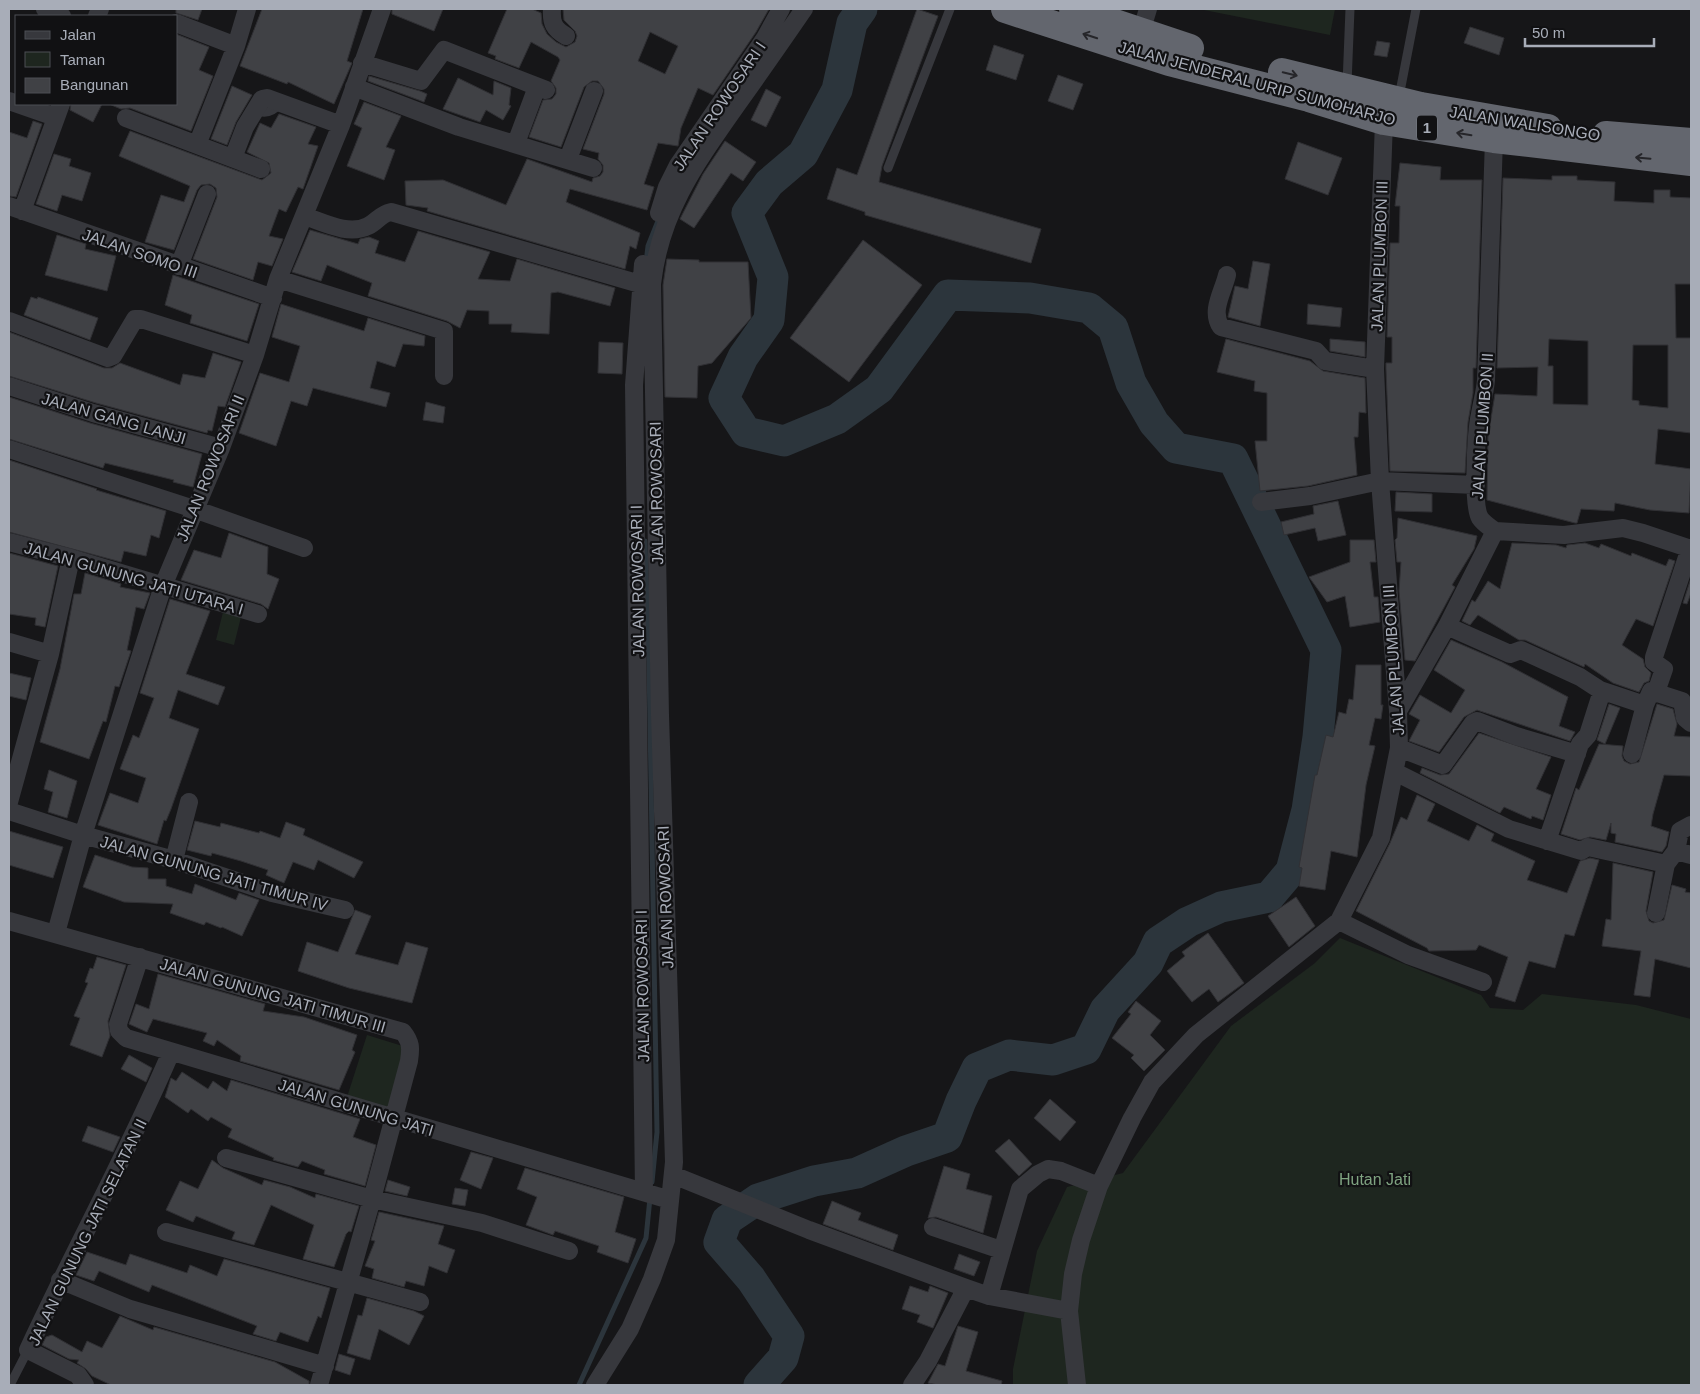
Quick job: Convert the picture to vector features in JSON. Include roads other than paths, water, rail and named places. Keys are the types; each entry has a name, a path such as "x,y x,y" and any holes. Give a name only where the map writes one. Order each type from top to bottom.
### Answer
{"highway":[{"name":"JALAN JENDERAL URIP SUMOHARJO","path":"1005,9 1169,62 1309,98 1391,111 1494,139 1617,146 1691,162"},
{"name":"JALAN WALISONGO","path":"1073,9 1144,20 1175,44 1346,87 1391,111 1574,132 1617,146 1691,142"}],"street":[{"path":"45,9 60,15"},
{"path":"197,145 236,46 247,9"},
{"name":"JALAN ROWOSARI II","path":"56,933 83,835 163,586 220,448 255,355 278,279 341,125 382,9"},
{"path":"552,9 552,23 559,32 566,36"},
{"name":"JALAN ROWOSARI I","path":"654,1195 634,386 640,284 647,240 678,165 765,38 781,9"},
{"name":"JALAN ROWOSARI I","path":"655,392 652,284 656,254 664,226 682,186 804,9"},
{"path":"178,24 236,46"},
{"path":"362,63 421,81 444,50 542,88 516,143"},
{"path":"354,87 459,127 568,159 592,168"},
{"path":"568,159 594,91"},
{"path":"233,158 245,127 262,98 341,125"},
{"path":"15,208 58,111 29,105"},
{"name":"JALAN PLUMBON III","path":"1076,1385 1069,1311 1073,1274 1080,1240 1099,1186 1152,1082 1216,1018 1339,921 1382,838 1399,748 1398,711 1380,481 1375,369 1391,111"},
{"path":"126,118 261,169"},
{"name":"JALAN PLUMBON II","path":"1494,139 1486,380 1478,425 1476,485 1478,512 1481,520 1495,531"},
{"path":"179,266 207,194"},
{"name":"JALAN SOMO III","path":"15,208 273,298"},
{"path":"304,216 345,230 368,226 383,214 391,212 640,284"},
{"path":"1228,275 1217,308 1216,321 1221,327 1316,351 1325,362 1375,369"},
{"path":"278,279 444,331 444,376"},
{"path":"9,321 108,358 113,356 135,320 141,320 255,355"},
{"name":"JALAN GANG LANJI","path":"9,386 93,413 220,448"},
{"name":"JALAN ROWOSARI","path":"595,1385 623,1341 652,1279 666,1240 654,1195 673,1175 674,1141 661,725 655,392"},
{"path":"9,449 194,509 304,548"},
{"path":"1261,502 1310,496 1380,481 1476,485"},
{"path":"1398,711 1447,626 1495,531 1564,535 1622,528 1691,549 1654,657 1654,662 1664,670 1650,699 1632,754"},
{"name":"JALAN GUNUNG JATI UTARA I","path":"9,542 71,558 258,614"},
{"path":"9,802 50,654 71,558"},
{"path":"1447,626 1510,654 1521,650 1580,678 1602,691 1650,699 1682,701 1685,718 1691,723"},
{"path":"9,642 50,654"},
{"path":"1547,841 1580,744 1588,735 1602,691"},
{"path":"1399,748 1442,765 1473,723 1477,721 1516,736 1577,754"},
{"path":"1395,772 1509,829 1547,841 1581,851 1588,847 1678,857"},
{"path":"174,860 189,802"},
{"name":"JALAN GUNUNG JATI TIMUR IV","path":"9,811 83,835 174,860 272,893 345,910"},
{"path":"1656,913 1678,857 1680,831 1691,825"},
{"name":"JALAN GUNUNG JATI TIMUR III","path":"9,921 402,1032 410,1042 410,1051 392,1118"},
{"path":"1339,921 1408,955 1483,982"},
{"name":"JALAN GUNUNG JATI","path":"140,957 119,1017 119,1031 126,1038 654,1195"},
{"name":"JALAN GUNUNG JATI SELATAN II","path":"85,1385 78,1375 28,1350 60,1280 144,1117 171,1052"},
{"path":"319,1385 372,1199 392,1118"},
{"path":"226,1158 372,1199 482,1223 569,1251"},
{"path":"989,1296 1020,1189 1038,1174 1048,1169 1061,1170 1099,1186"},
{"path":"673,1175 989,1296 1069,1311"},
{"path":"933,1227 1001,1250"},
{"path":"166,1232 420,1302"},
{"path":"60,1280 130,1309 325,1366"},
{"path":"912,1385 928,1361 966,1288"}],"lane":[{"path":"888,168 950,9"},
{"path":"1346,87 1350,9"},
{"path":"1391,111 1416,9"},
{"path":"10,1385 28,1350"}],"waterway":[{"path":"759,1385 783,1358 789,1336 751,1279 719,1242 727,1220 758,1199 814,1181 857,1173 906,1151 947,1137 961,1101 977,1068 1009,1055 1053,1060 1086,1049 1105,1010 1148,963 1158,942 1188,922 1221,907 1269,897 1291,871 1307,810 1318,737 1326,650 1233,459 1176,448 1154,423 1131,383 1113,328 1089,308 1030,298 948,295 879,389 837,419 784,441 746,432 724,398 743,357 769,320 773,277 747,213 769,183 803,154 837,90 852,23 862,9"},
{"path":"646,263 648,246 660,216"},
{"path":"645,541 649,663 657,1132 652,1182"},
{"path":"579,1385 646,1238 650,1198"}],"park label":[{"name":"Hutan Jati","path":"1375,1179"}]}
